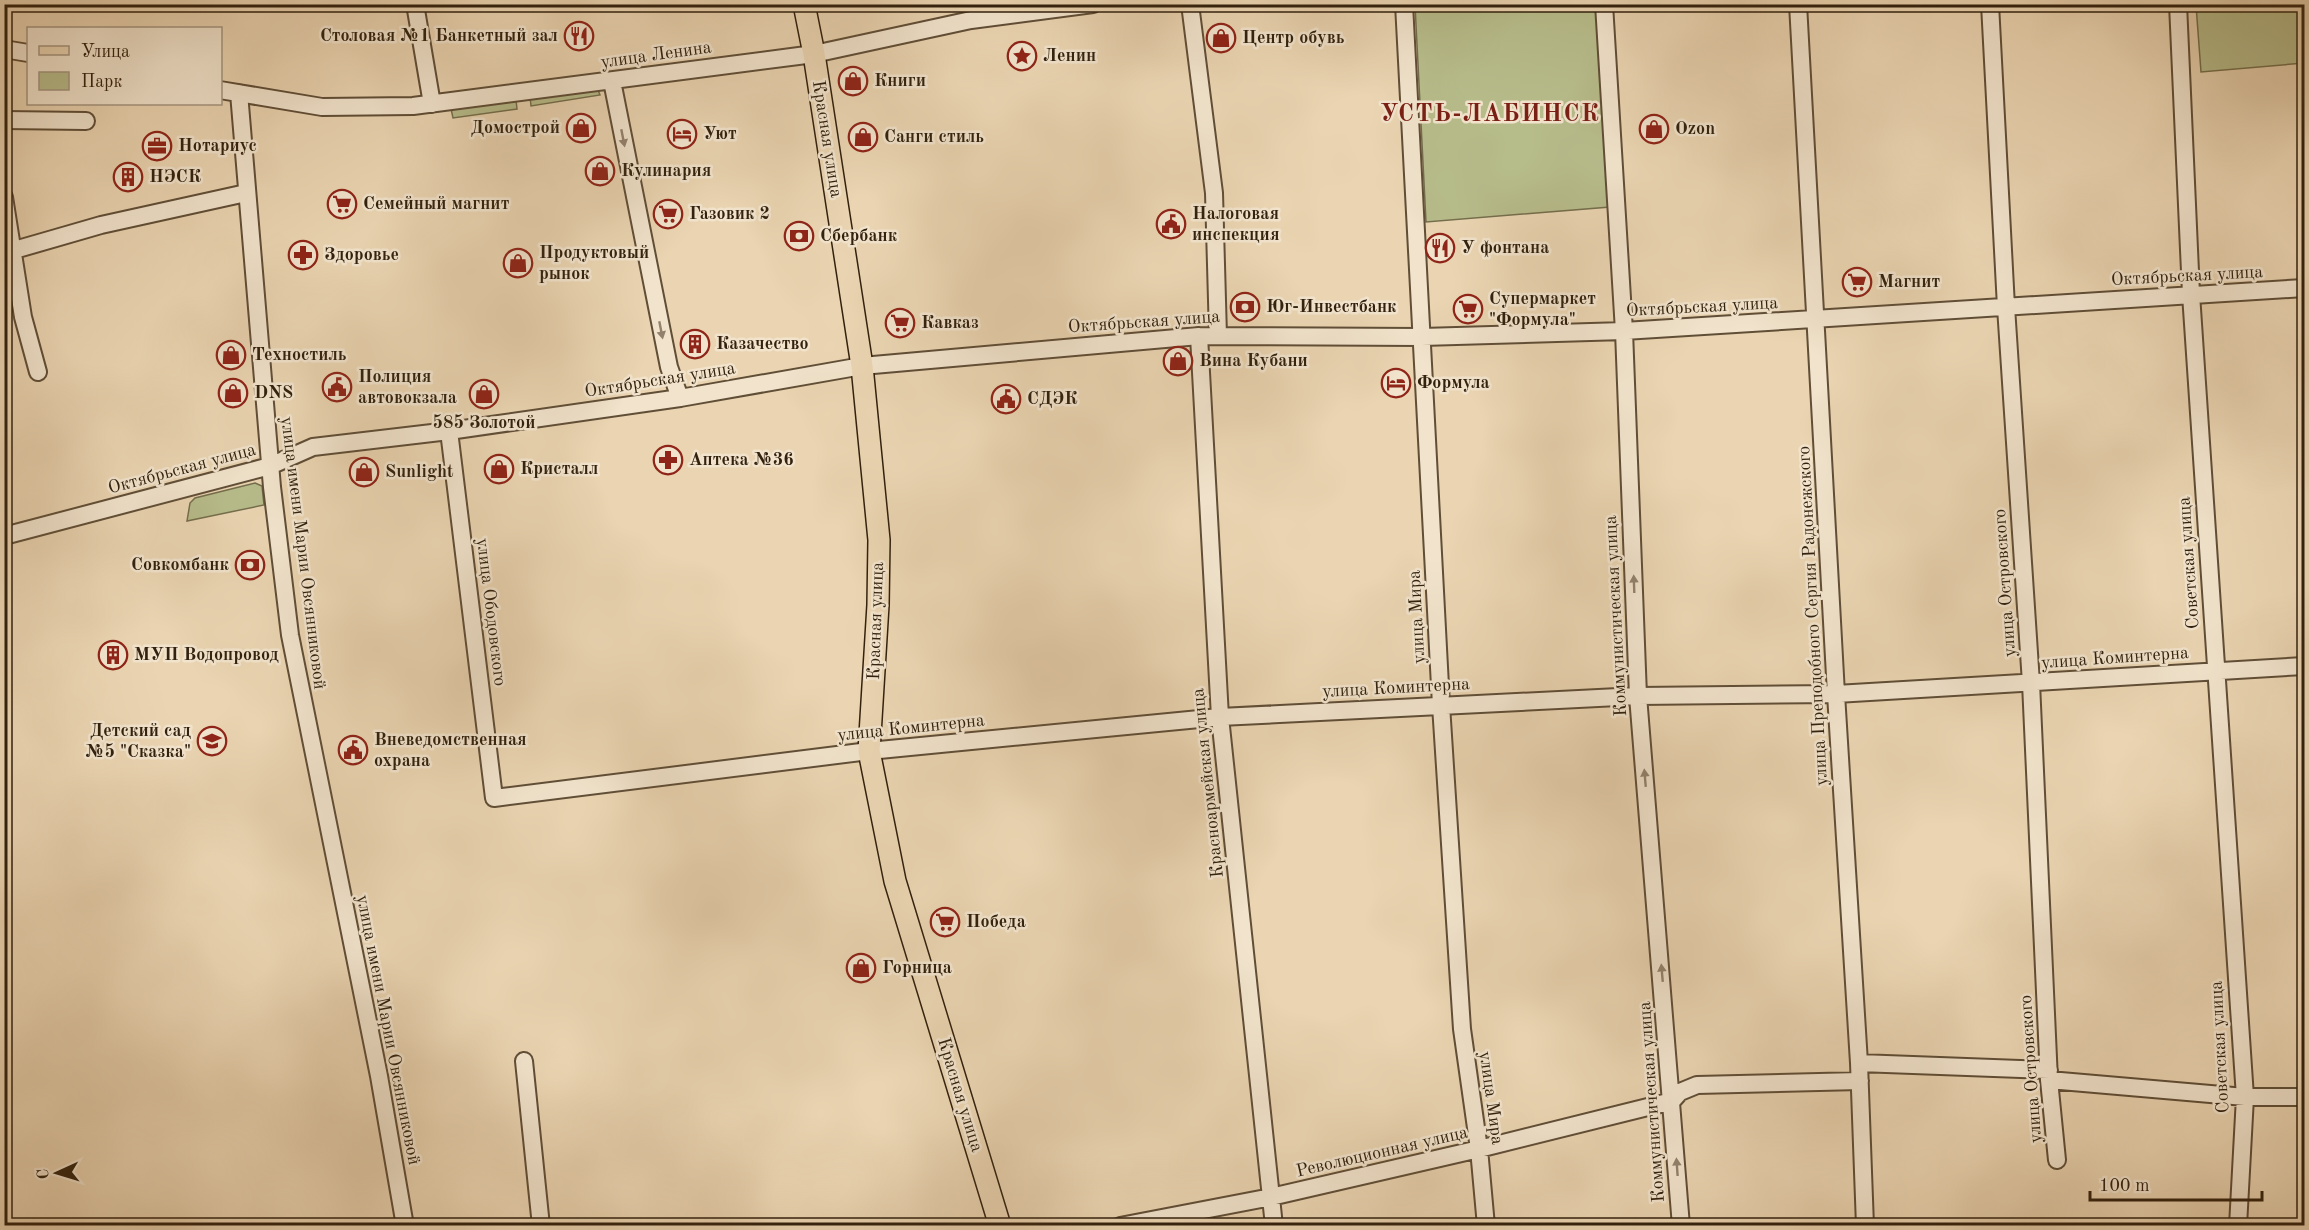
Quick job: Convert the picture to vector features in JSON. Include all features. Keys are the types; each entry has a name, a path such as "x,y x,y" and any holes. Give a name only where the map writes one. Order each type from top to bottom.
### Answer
{"main road":[{"name":"Красная улица","path":"804,4 814,54 862,366 879,540 878,605 869,751 896,880 1000,1226"}],"street":[{"path":"415,4 432,104"},
{"name":"улица Ленина","path":"222,90 322,107 413,106 814,54 971,20 1093,4"},
{"path":"1190,4 1215,193 1218,336"},
{"name":"улица Мира","path":"1404,4 1441,705 1462,1029 1479,1149 1486,1226"},
{"name":"Коммунистическая улица","path":"1604,4 1624,331 1638,696 1681,1226"},
{"name":"улица Преподобного Сергия Радонежского","path":"1798,4 1860,1081 1864,1226"},
{"name":"улица Островского","path":"1990,4 2006,307 2031,683 2049,1075 2057,1160"},
{"name":"Советская улица","path":"2178,4 2191,294 2245,1096 2238,1226"},
{"path":"4,49 27,53"},
{"path":"612,81 669,367 680,398"},
{"name":"улица имени Марии Овсянниковой","path":"238,93 270,466 290,635 377,1065 405,1226"},
{"path":"4,120 86,121"},
{"path":"9,252 100,225 246,193"},
{"path":"4,197 9,252 38,372"},
{"name":"Октябрьская улица","path":"4,536 270,466 314,447 449,431 680,398 862,366 1199,336 1422,337 1624,331 2304,288"},
{"name":"Красноармейская улица","path":"1199,336 1220,717 1274,1226"},
{"name":"улица Ободовского","path":"449,431 494,798"},
{"name":"улица Коминтерна","path":"494,798 869,751 1220,717 1638,696 1836,694 2304,666"},
{"path":"524,1061 541,1226"},
{"path":"1859,1063 2049,1075 2245,1096 2304,1097"},
{"name":"Революционная улица","path":"1120,1226 1271,1197 1479,1149 1672,1101 1680,1092 1697,1085 1860,1081"}],"green space":[{"path":"1415,5 1597,5 1610,207 1426,222"},
{"path":"2196,5 2304,5 2304,63 2201,72"},
{"path":"598,90 600,95 531,106 530,97"},
{"path":"516,100 517,109 453,118 451,109"},
{"path":"255,483 262,486 264,505 187,521 190,503 195,498"}],"place":[{"name":"Столовая №1 Банкетный зал","path":"579,36"},
{"name":"Центр обувь","path":"1221,38"},
{"name":"Ленин","path":"1022,56"},
{"name":"Книги","path":"853,81"},
{"name":"Домострой","path":"581,128"},
{"name":"Ozon","path":"1654,129"},
{"name":"Уют","path":"682,134"},
{"name":"Санги стиль","path":"863,137"},
{"name":"Нотариус","path":"157,146"},
{"name":"Кулинария","path":"600,171"},
{"name":"НЭСК","path":"128,177"},
{"name":"Семейный магнит","path":"342,204"},
{"name":"Газовик 2","path":"668,214"},
{"name":"Налоговая инспекция","path":"1171,224"},
{"name":"Сбербанк","path":"799,236"},
{"name":"У фонтана","path":"1440,248"},
{"name":"Здоровье","path":"303,255"},
{"name":"Продуктовый рынок","path":"518,263"},
{"name":"Магнит","path":"1857,282"},
{"name":"Юг-Инвестбанк","path":"1245,307"},
{"name":"Супермаркет \"Формула\"","path":"1468,309"},
{"name":"Кавказ","path":"900,323"},
{"name":"Казачество","path":"695,344"},
{"name":"Техностиль","path":"231,355"},
{"name":"Вина Кубани","path":"1178,361"},
{"name":"Формула","path":"1396,383"},
{"name":"Полиция автовокзала","path":"337,387"},
{"name":"DNS","path":"233,393"},
{"name":"585 Золотой","path":"484,394"},
{"name":"СДЭК","path":"1006,399"},
{"name":"Аптека №36","path":"668,460"},
{"name":"Кристалл","path":"499,469"},
{"name":"Sunlight","path":"364,472"},
{"name":"Совкомбанк","path":"250,565"},
{"name":"МУП Водопровод","path":"113,655"},
{"name":"Детский сад №5 \"Сказка\"","path":"212,741"},
{"name":"Вневедомственная охрана","path":"353,750"},
{"name":"Победа","path":"945,922"},
{"name":"Горница","path":"861,968"}],"district":[{"name":"УСТЬ-ЛАБИНСК","path":"1490,115"}]}
